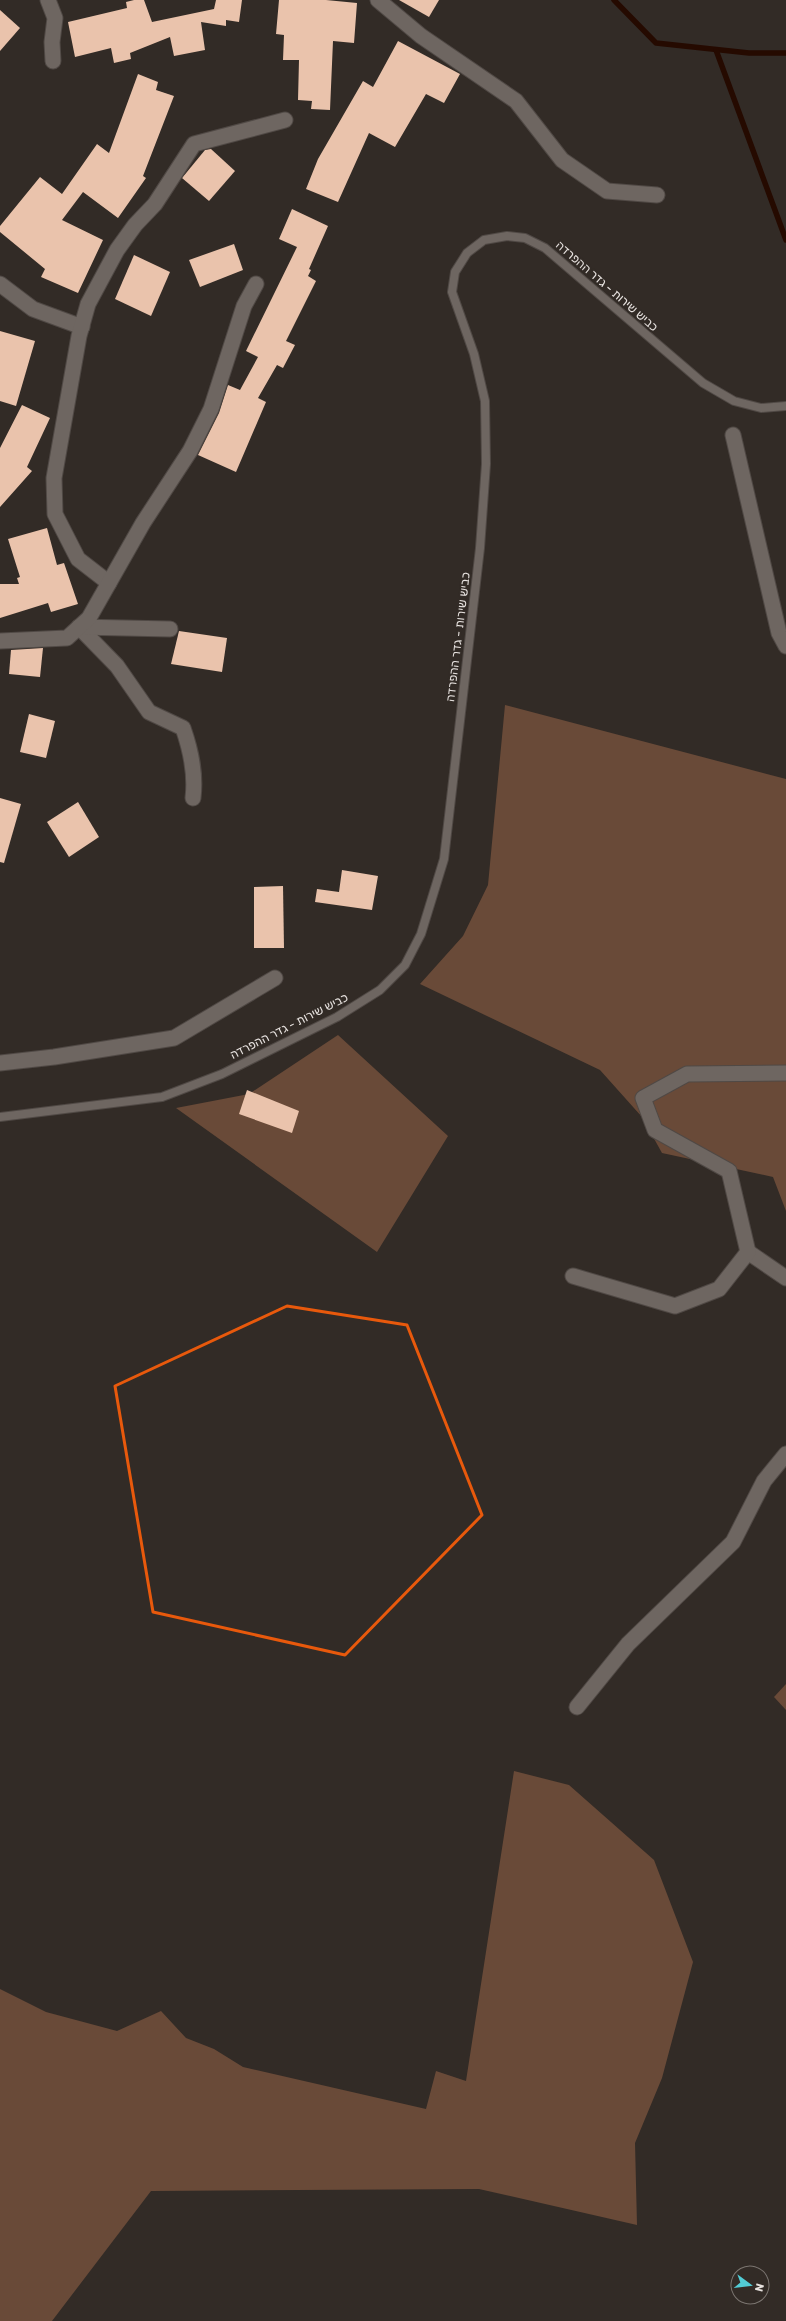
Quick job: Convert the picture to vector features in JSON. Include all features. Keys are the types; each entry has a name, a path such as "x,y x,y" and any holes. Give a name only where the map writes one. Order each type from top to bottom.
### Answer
{"street":[{"path":"48,0 54,18 52,42 53,61"},
{"path":"378,0 421,36 516,102 562,160 607,191 657,195"},
{"path":"109,583 78,559 55,514 54,478 82,327 88,304 117,250 135,225 155,204 194,144 285,120"},
{"path":"0,284 33,309 82,327"},
{"path":"0,641 67,638 89,618 143,523 190,451 211,409 244,306 256,284"},
{"path":"732,435 779,634 786,646"},
{"path":"79,627 170,629"},
{"path":"79,627 117,666 149,712 183,728 190,749 195,780 192,798"},
{"path":"0,1063 54,1057 174,1038 275,978"},
{"path":"786,1073 687,1074 643,1098 656,1130 729,1171 748,1252 786,1278"},
{"path":"574,1276 675,1306 719,1289 748,1252"},
{"path":"577,1707 628,1644 733,1542 764,1481 786,1454"}],"lane":[{"name":"כביש שירות - גדר ההפרדה","path":"0,1117 162,1097 222,1074 337,1017 380,990 405,965 421,934 444,859 480,548 487,426 485,401 474,354 452,292 455,272 467,253 484,240 507,236 525,238 545,248 703,383 734,401 761,408 786,406"}],"highlighted area":[{"path":"287,1306 407,1325 482,1515 345,1655 153,1612 115,1386"}],"shaded area":[{"path":"505,705 786,779 786,1211 773,1177 662,1153 642,1117 600,1070 420,984 463,936 488,885"},
{"path":"338,1035 448,1136 377,1252 176,1108 249,1094"},
{"path":"786,1684 786,1710 774,1697"},
{"path":"514,1771 569,1785 654,1860 693,1962 662,2078 635,2143 637,2225 479,2189 151,2191 52,2321 0,2321 0,1989 46,2012 117,2031 161,2011 186,2038 214,2049 243,2067 426,2109 436,2071 466,2081"}],"building":[{"path":"144,0 152,22 214,9 216,0 242,0 239,22 226,20 226,26 201,22 205,50 174,56 170,37 130,53 131,59 114,63 111,48 75,57 68,22 127,8 126,2"},
{"path":"279,0 326,0 357,3 354,43 333,41 330,110 311,109 312,101 298,100 299,60 283,60 284,35 276,34"},
{"path":"399,0 439,0 429,17"},
{"path":"0,10 20,28 0,51"},
{"path":"398,41 460,74 444,103 426,94 395,147 369,133 338,202 306,189 318,159 363,81 373,87"},
{"path":"138,74 158,82 156,90 174,96 143,176 146,178 118,218 83,192 62,220 103,240 78,293 41,277 45,269 0,232 0,226 40,177 62,194 97,144 109,153"},
{"path":"211,149 235,171 209,201 182,178 205,150"},
{"path":"292,209 328,226 309,269 311,270 308,276 316,281 286,341 295,345 283,368 277,365 258,398 266,402 236,472 198,455 219,413 228,385 240,390 258,357 246,351 297,247 279,239"},
{"path":"234,244 243,270 200,287 189,260"},
{"path":"134,255 170,272 151,316 115,299"},
{"path":"0,331 35,341 16,406 0,401"},
{"path":"22,405 50,418 27,467 32,471 0,507 0,448"},
{"path":"47,528 57,565 64,563 78,604 51,612 48,603 0,618 0,584 19,584 17,578 20,577 8,539"},
{"path":"179,631 227,638 222,672 171,664"},
{"path":"43,648 40,677 9,674 11,650"},
{"path":"29,714 55,721 46,758 20,752"},
{"path":"0,798 21,804 4,863 0,862"},
{"path":"78,802 99,837 69,857 47,822"},
{"path":"342,870 378,876 372,910 315,902 317,889 339,892"},
{"path":"283,886 284,948 254,948 254,887"},
{"path":"247,1090 299,1111 292,1133 239,1114"}],"waterway":[{"path":"614,0 656,43 749,53 786,53"},
{"path":"716,50 786,240"}]}
